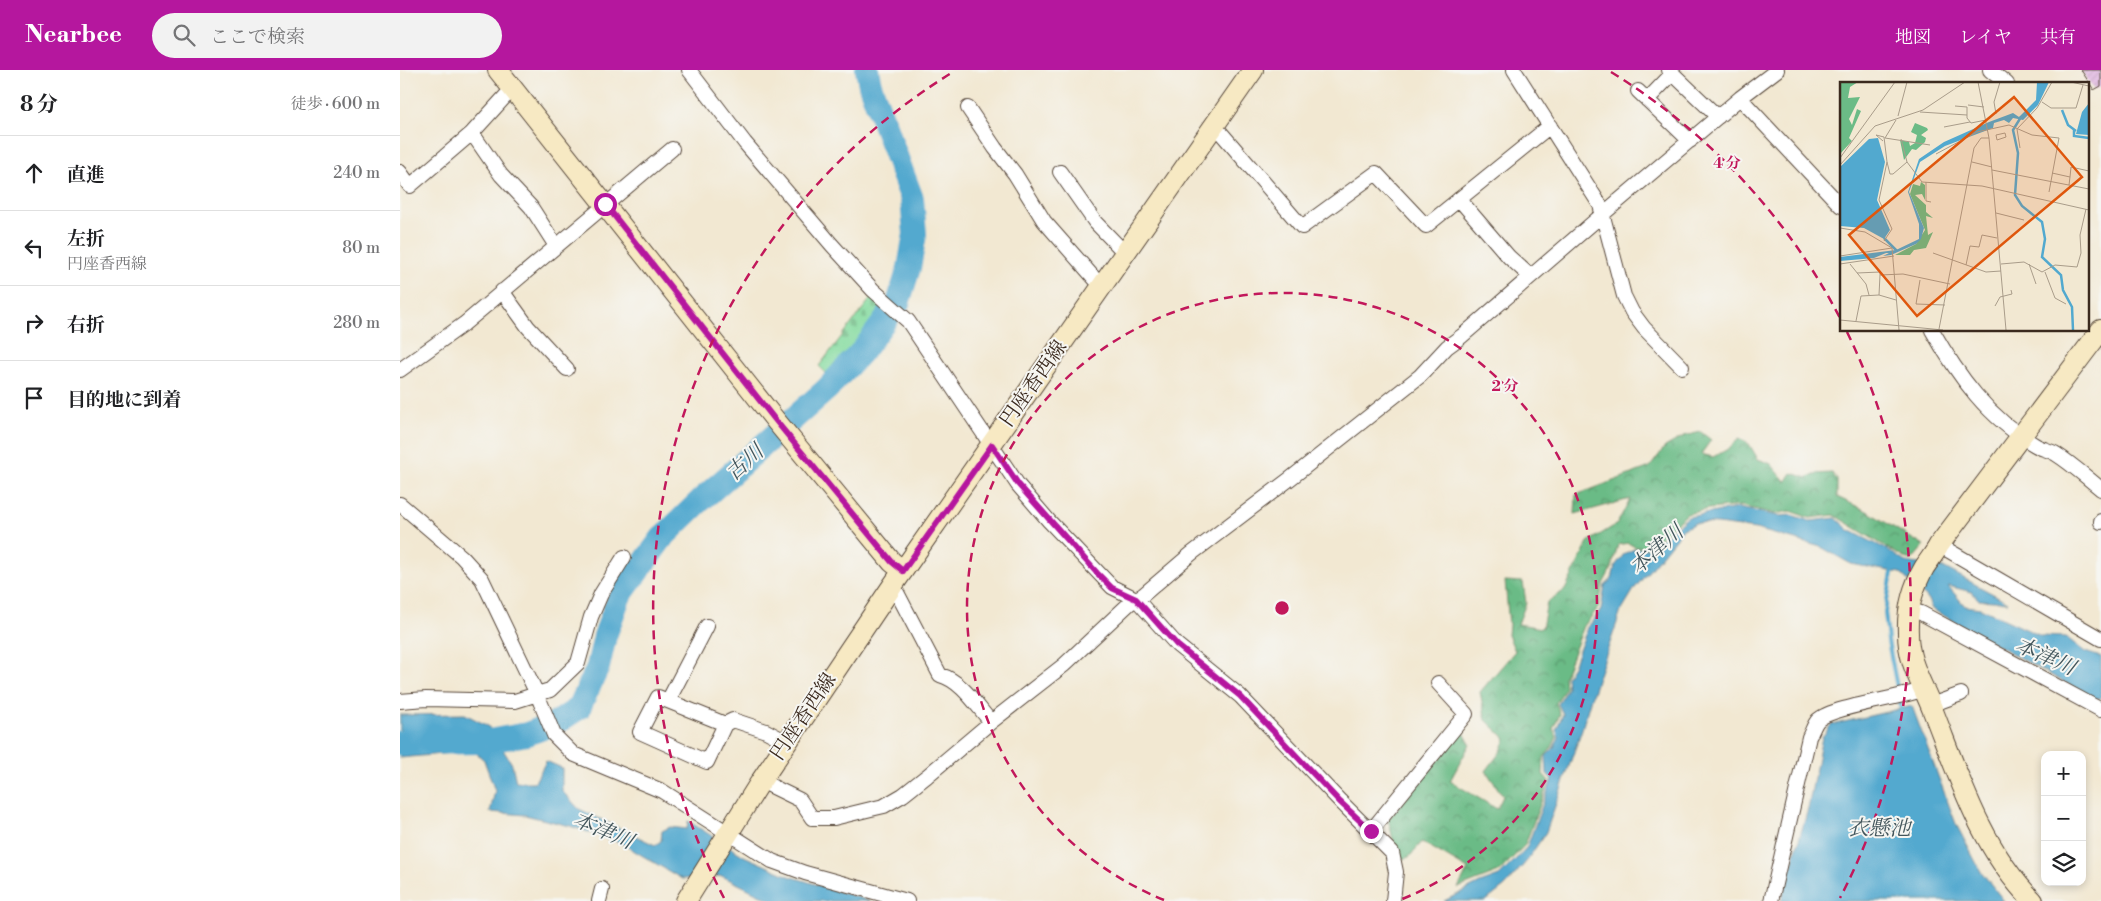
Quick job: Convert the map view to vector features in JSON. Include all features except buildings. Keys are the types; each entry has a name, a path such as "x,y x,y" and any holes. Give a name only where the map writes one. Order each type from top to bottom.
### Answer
{"street":[{"path":"498,70 776,421 892,562 940,675 948,677 960,686 991,722"},
{"path":"689,70 744,143 794,201 873,290 908,321 1018,484 1097,573 1112,588 1136,599 1177,645 1240,696 1340,802 1392,853 1396,872 1393,901"},
{"name":"円座香西線","path":"686,901 760,781 898,578 1253,70"},
{"path":"1514,70 1600,205 1624,296 1632,312 1644,328 1682,367"},
{"path":"760,781 800,800 812,818 834,818 871,810 884,806 902,794 1064,665 1130,603 1420,376 1447,348 1530,276 1740,98 1777,70"},
{"path":"1990,70 2005,82"},
{"path":"1690,141 1642,95 1671,72 1718,117"},
{"path":"400,172 410,186 472,133 513,88"},
{"path":"1740,98 1840,205"},
{"path":"968,108 1015,174 1044,221 1102,287"},
{"path":"1214,128 1222,134 1302,227 1376,173 1426,226 1550,126"},
{"path":"472,133 500,175 531,207 556,246"},
{"path":"400,370 464,324 672,149"},
{"path":"1060,172 1095,222 1125,253"},
{"path":"1460,199 1509,257 1530,276"},
{"path":"502,291 528,327 567,370"},
{"path":"2033,901 2006,869 1990,843 1914,670 1908,633 1910,608 1914,590 1925,566 2101,330"},
{"path":"1933,331 1950,362 1975,396 2021,435 2036,446 2055,453 2101,489"},
{"path":"400,504 462,557 482,579 554,735 573,754 662,791 772,861 907,901"},
{"path":"1938,548 2101,639"},
{"path":"400,700 426,698 516,701 538,697 550,690 578,664 591,617 601,594 624,558"},
{"path":"1910,608 2101,710"},
{"path":"668,701 707,626"},
{"path":"1371,831 1466,714 1438,683"},
{"path":"1771,901 1809,737 1817,720 1830,712 1907,696 1927,698 1961,694"},
{"path":"725,724 658,697 640,732 707,762 725,724 733,720 766,730 787,742"}],"green space":[{"path":"872,297 887,311 840,368 830,377 819,366"},
{"path":"1701,432 1711,440 1701,454 1713,457 1728,449 1739,438 1749,444 1758,459 1771,464 1786,482 1792,473 1808,478 1814,474 1832,473 1837,480 1837,497 1867,511 1924,546 1912,560 1904,558 1834,515 1810,518 1790,511 1775,514 1741,506 1708,509 1687,514 1649,547 1635,547 1628,543 1618,545 1611,569 1603,584 1598,608 1584,626 1564,677 1565,688 1556,703 1560,714 1553,729 1557,737 1551,749 1544,757 1543,774 1549,781 1525,845 1499,872 1458,888 1468,869 1422,842 1409,857 1398,860 1388,819 1463,731 1470,744 1450,781 1497,809 1503,796 1486,771 1501,751 1506,739 1486,720 1480,692 1515,651 1508,635 1509,625 1505,581 1523,582 1526,603 1518,624 1542,628 1547,602 1565,590 1588,542 1617,524 1630,499 1575,514 1576,495 1650,467 1665,447 1684,436"}],"water":[{"name":"本津川","path":"1738,508 1779,516 1791,515 1810,521 1836,518 1849,530 1888,550 1905,562 1945,568 2008,602 1979,600 1972,592 1948,586 1965,606 1980,608 2041,636 2066,637 2085,652 2101,657 2101,698 2094,699 1932,609 1927,598 1900,573 1851,564 1821,547 1756,529 1695,523 1683,529 1635,588 1621,611 1546,832 1526,862 1505,886 1486,901 1444,901 1499,876 1527,847 1552,779 1547,774 1546,756 1553,749 1559,737 1556,730 1563,714 1558,704 1567,688 1566,677 1573,666 1588,627 1601,610 1605,585 1612,579 1615,566 1624,554 1634,549 1650,549 1688,517"},
{"name":"衣懸池","path":"1912,706 1956,824 1980,870 2004,901 1781,901 1808,809 1822,737 1831,725"},
{"name":"本津川","path":"465,714 488,726 512,764 516,782 535,782 546,761 562,768 562,791 579,809 655,845 661,841 662,831 670,827 687,829 688,821 744,856 789,876 870,901 773,901 722,876 682,879 621,843 570,826 525,815 490,812 495,791 484,760 474,751 400,758 400,715"}],"waterway":[{"name":"古川","path":"400,743 484,742 527,734 556,723 579,708 598,667 605,636 619,597 662,538 700,501 827,389 864,349 898,303 909,268 915,234 912,199 870,85 867,70"},
{"path":"1893,567 1885,612 1888,641 1901,708"}],"route":[{"path":"605,204 776,421 892,562 903,571 992,445 1018,484 1097,573 1112,588 1136,599 1177,645 1240,696 1340,802 1371,831"}]}
